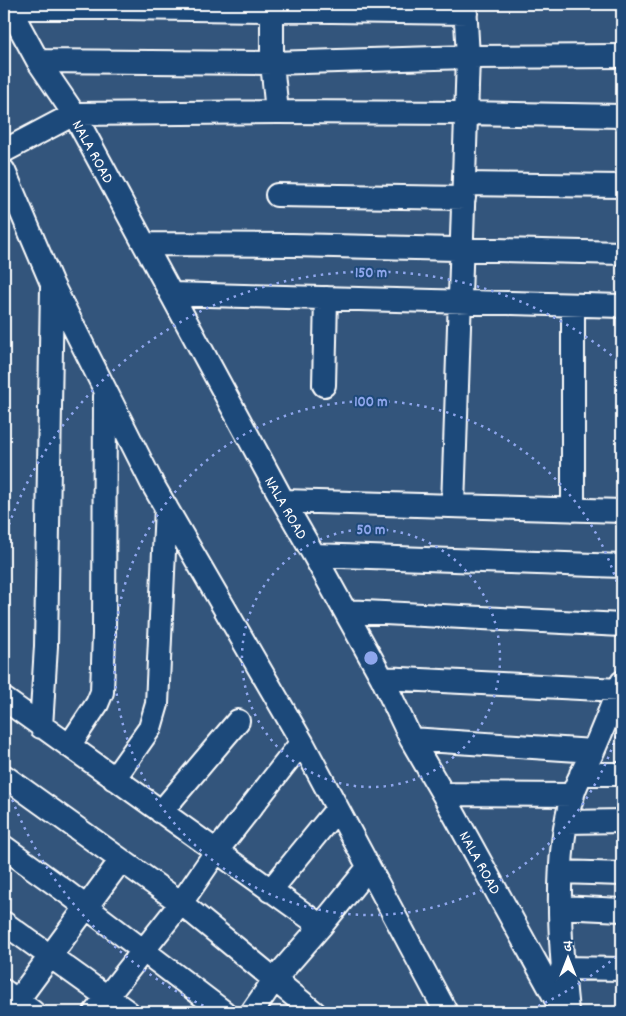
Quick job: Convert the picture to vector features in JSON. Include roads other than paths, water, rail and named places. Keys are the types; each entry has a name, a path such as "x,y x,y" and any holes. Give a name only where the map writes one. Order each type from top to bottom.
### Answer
{"street":[{"path":"8,6 233,6 272,9 465,8 468,57 452,506"},
{"name":"NALA ROAD","path":"8,6 66,118 145,244 282,501 382,678 411,739 444,794 563,1012"},
{"path":"272,9 272,64 276,112"},
{"path":"38,61 272,64 468,57 622,56"},
{"path":"9,149 66,118 276,112 622,116"},
{"path":"4,171 12,212 52,284 166,507 302,742 446,1012"},
{"path":"277,194 622,186"},
{"path":"145,244 622,253"},
{"path":"41,727 46,646 52,284"},
{"path":"172,294 459,300 622,306"},
{"path":"324,385 326,298"},
{"path":"573,305 573,510"},
{"path":"69,746 97,704 102,692 106,392"},
{"path":"282,501 622,511"},
{"path":"114,779 150,728 157,704 166,507"},
{"path":"314,555 622,566"},
{"path":"344,611 622,625"},
{"path":"382,678 620,686 614,722 593,751 581,774 566,822 560,907 562,968 567,1012"},
{"path":"4,699 270,891 322,926"},
{"path":"161,812 238,721"},
{"path":"411,739 593,751"},
{"path":"101,1005 181,903 216,852 302,742"},
{"path":"581,774 622,774"},
{"path":"4,776 181,903 314,1012"},
{"path":"444,794 573,795"},
{"path":"270,891 337,809"},
{"path":"566,822 622,821"},
{"path":"4,847 224,1012"},
{"path":"16,1004 121,860"},
{"path":"252,1012 274,980 322,926 368,868"},
{"path":"561,872 622,874"},
{"path":"560,907 622,910"},
{"path":"4,923 50,956 101,1005 128,1012"},
{"path":"562,968 622,969"}]}
